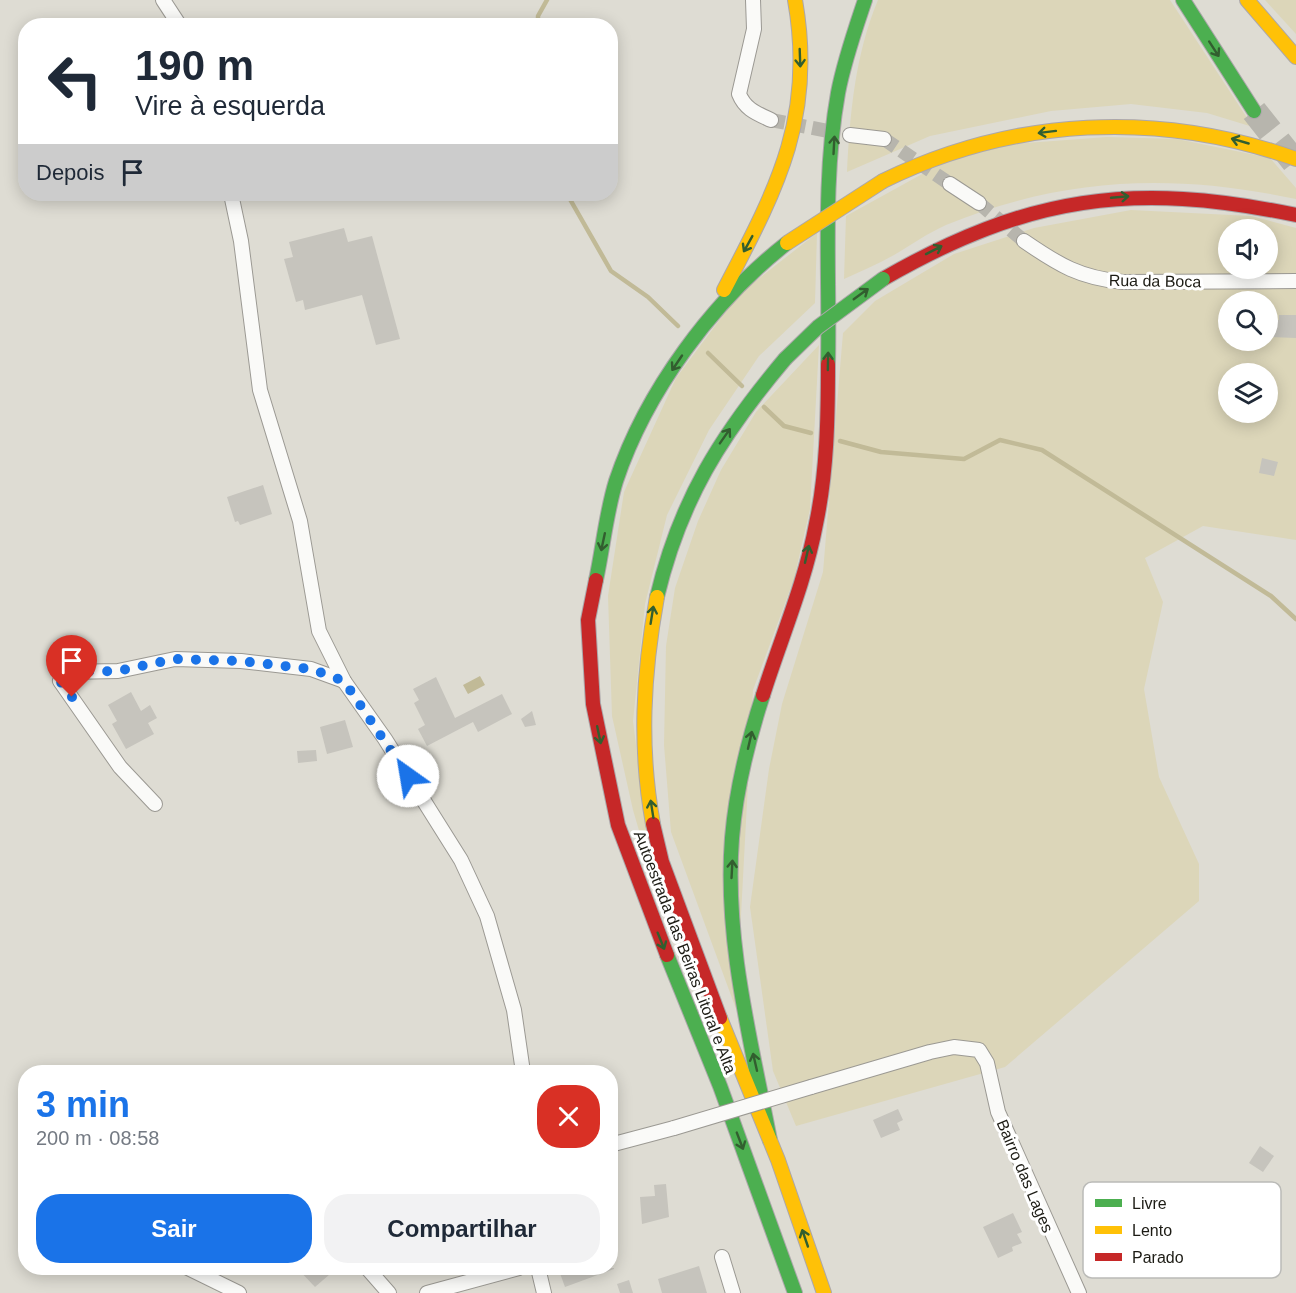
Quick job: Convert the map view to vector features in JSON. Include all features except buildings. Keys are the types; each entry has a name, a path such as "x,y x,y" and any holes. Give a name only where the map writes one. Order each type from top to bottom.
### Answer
{"highway":[{"path":"711,315 754,232 783,166 795,117 801,64 795,0"},
{"path":"770,1140 736,958 731,874 738,797 755,720 800,586 820,499 828,416 829,266 837,107 848,48 865,0"},
{"path":"1183,0 1254,111"},
{"path":"1247,0 1296,57"},
{"name":"Autoestrada das Beiras Litoral e Alta","path":"795,1293 720,1086 639,886 618,825 593,704 588,620 616,482 638,431 673,367 711,315 760,264 787,243 883,181 928,159 984,142 1048,131 1103,127 1165,128 1222,136 1296,159"},
{"name":"Autoestrada das Beiras Litoral e Alta","path":"824,1293 770,1140 698,963 658,846 643,756 646,665 652,610 667,554 687,502 713,454 747,404 784,359 818,327 883,279 906,264 968,234 1009,219 1121,196 1188,195 1257,204 1296,215"}],"street":[{"path":"163,0 175,18"},
{"path":"753,0 754,29 739,94 743,104 751,111 771,120"},
{"path":"850,135 884,139"},
{"path":"950,184 979,202"},
{"path":"232,201 241,241 260,390 300,520 319,631 344,681 385,739 461,860 487,916 514,1010 522,1065"},
{"name":"Rua da Boca","path":"1024,241 1074,273 1096,280 1123,282 1296,281"},
{"path":"155,804 120,766 60,681 66,672 118,671 175,659 240,661 311,669 344,681"},
{"name":"Bairro das Lages","path":"618,1144 930,1052 954,1047 979,1050 987,1063 998,1112 1079,1293"},
{"path":"722,1257 733,1293"},
{"path":"202,1275 239,1293"},
{"path":"373,1275 389,1293"},
{"path":"427,1293 493,1275"},
{"path":"540,1275 544,1293"}],"shaded area":[{"path":"878,0 1170,0 1253,127 1207,113 1131,104 1051,111 930,136 847,172 855,84 864,42"},
{"path":"1265,0 1296,0 1296,34"},
{"path":"1107,137 1177,139 1270,158 1296,188 1296,199 1206,185 1162,183 1119,184 1076,189 1033,197 946,225 888,258 844,279 846,216 944,162 1012,144"},
{"path":"1131,210 1251,216 1262,219 1218,219 1218,279 1278,279 1278,223 1296,228 1296,540 1203,526 1145,558 1163,602 1144,689 1159,777 1199,864 1199,901 1005,1067 796,1126 773,1071 750,907 769,769 782,704 823,572 843,333 875,301 954,254 1034,228"},
{"path":"817,233 815,303 759,356 709,430 667,515 645,604 633,721 652,875 633,810 612,716 608,596 624,492 676,378 739,294"},
{"path":"819,345 810,509 794,579 753,690 736,1009 671,832 664,745 666,646 675,588 698,521 721,470 756,412"},
{"path":"480,676 485,685 468,694 463,685"}],"waterway":[{"path":"538,18 547,0"},
{"path":"571,201 611,271 648,297 678,326"},
{"path":"708,353 742,386"},
{"path":"764,407 784,426 811,433"},
{"path":"840,441 881,452 964,459 1000,440 1042,450 1271,596 1296,619"}],"tunnel":[{"path":"1254,111 1296,164"},
{"path":"771,120 839,133"},
{"path":"884,139 950,184"},
{"path":"979,203 1024,241"}],"traffic: fast":[{"path":"828,364 828,194 833,127 843,69 865,0"},
{"path":"1183,0 1254,111"},
{"path":"596,580 616,481 645,414 664,381 708,320 733,292 787,243"},
{"path":"785,359 818,327 883,279"},
{"path":"657,597 666,562 678,530 706,470 741,415 785,359"},
{"path":"763,695 740,783 732,838 731,876 735,952 770,1140"},
{"path":"667,955 720,1086 795,1293"}],"traffic: slow":[{"path":"724,290 760,219 787,152 800,81 800,42 795,0"},
{"path":"1247,0 1296,57"},
{"path":"883,181 933,160 984,144 1035,133 1087,128 1140,128 1192,133 1244,143 1296,159"},
{"path":"787,243 883,181"},
{"path":"653,824 646,767 644,710 648,654 657,597"},
{"path":"720,1018 778,1160 824,1293"}],"traffic: jam":[{"path":"883,279 935,251 985,229 1034,213 1082,203 1132,198 1183,199 1296,215"},
{"path":"763,695 799,589 820,504 825,465 828,364"},
{"path":"596,580 588,620 593,704 618,825 667,955"},
{"path":"653,824 662,862 720,1018"}],"route":[{"path":"72,697 60,681 66,672 118,671 175,659 240,661 311,669 344,681 408,776"}]}
